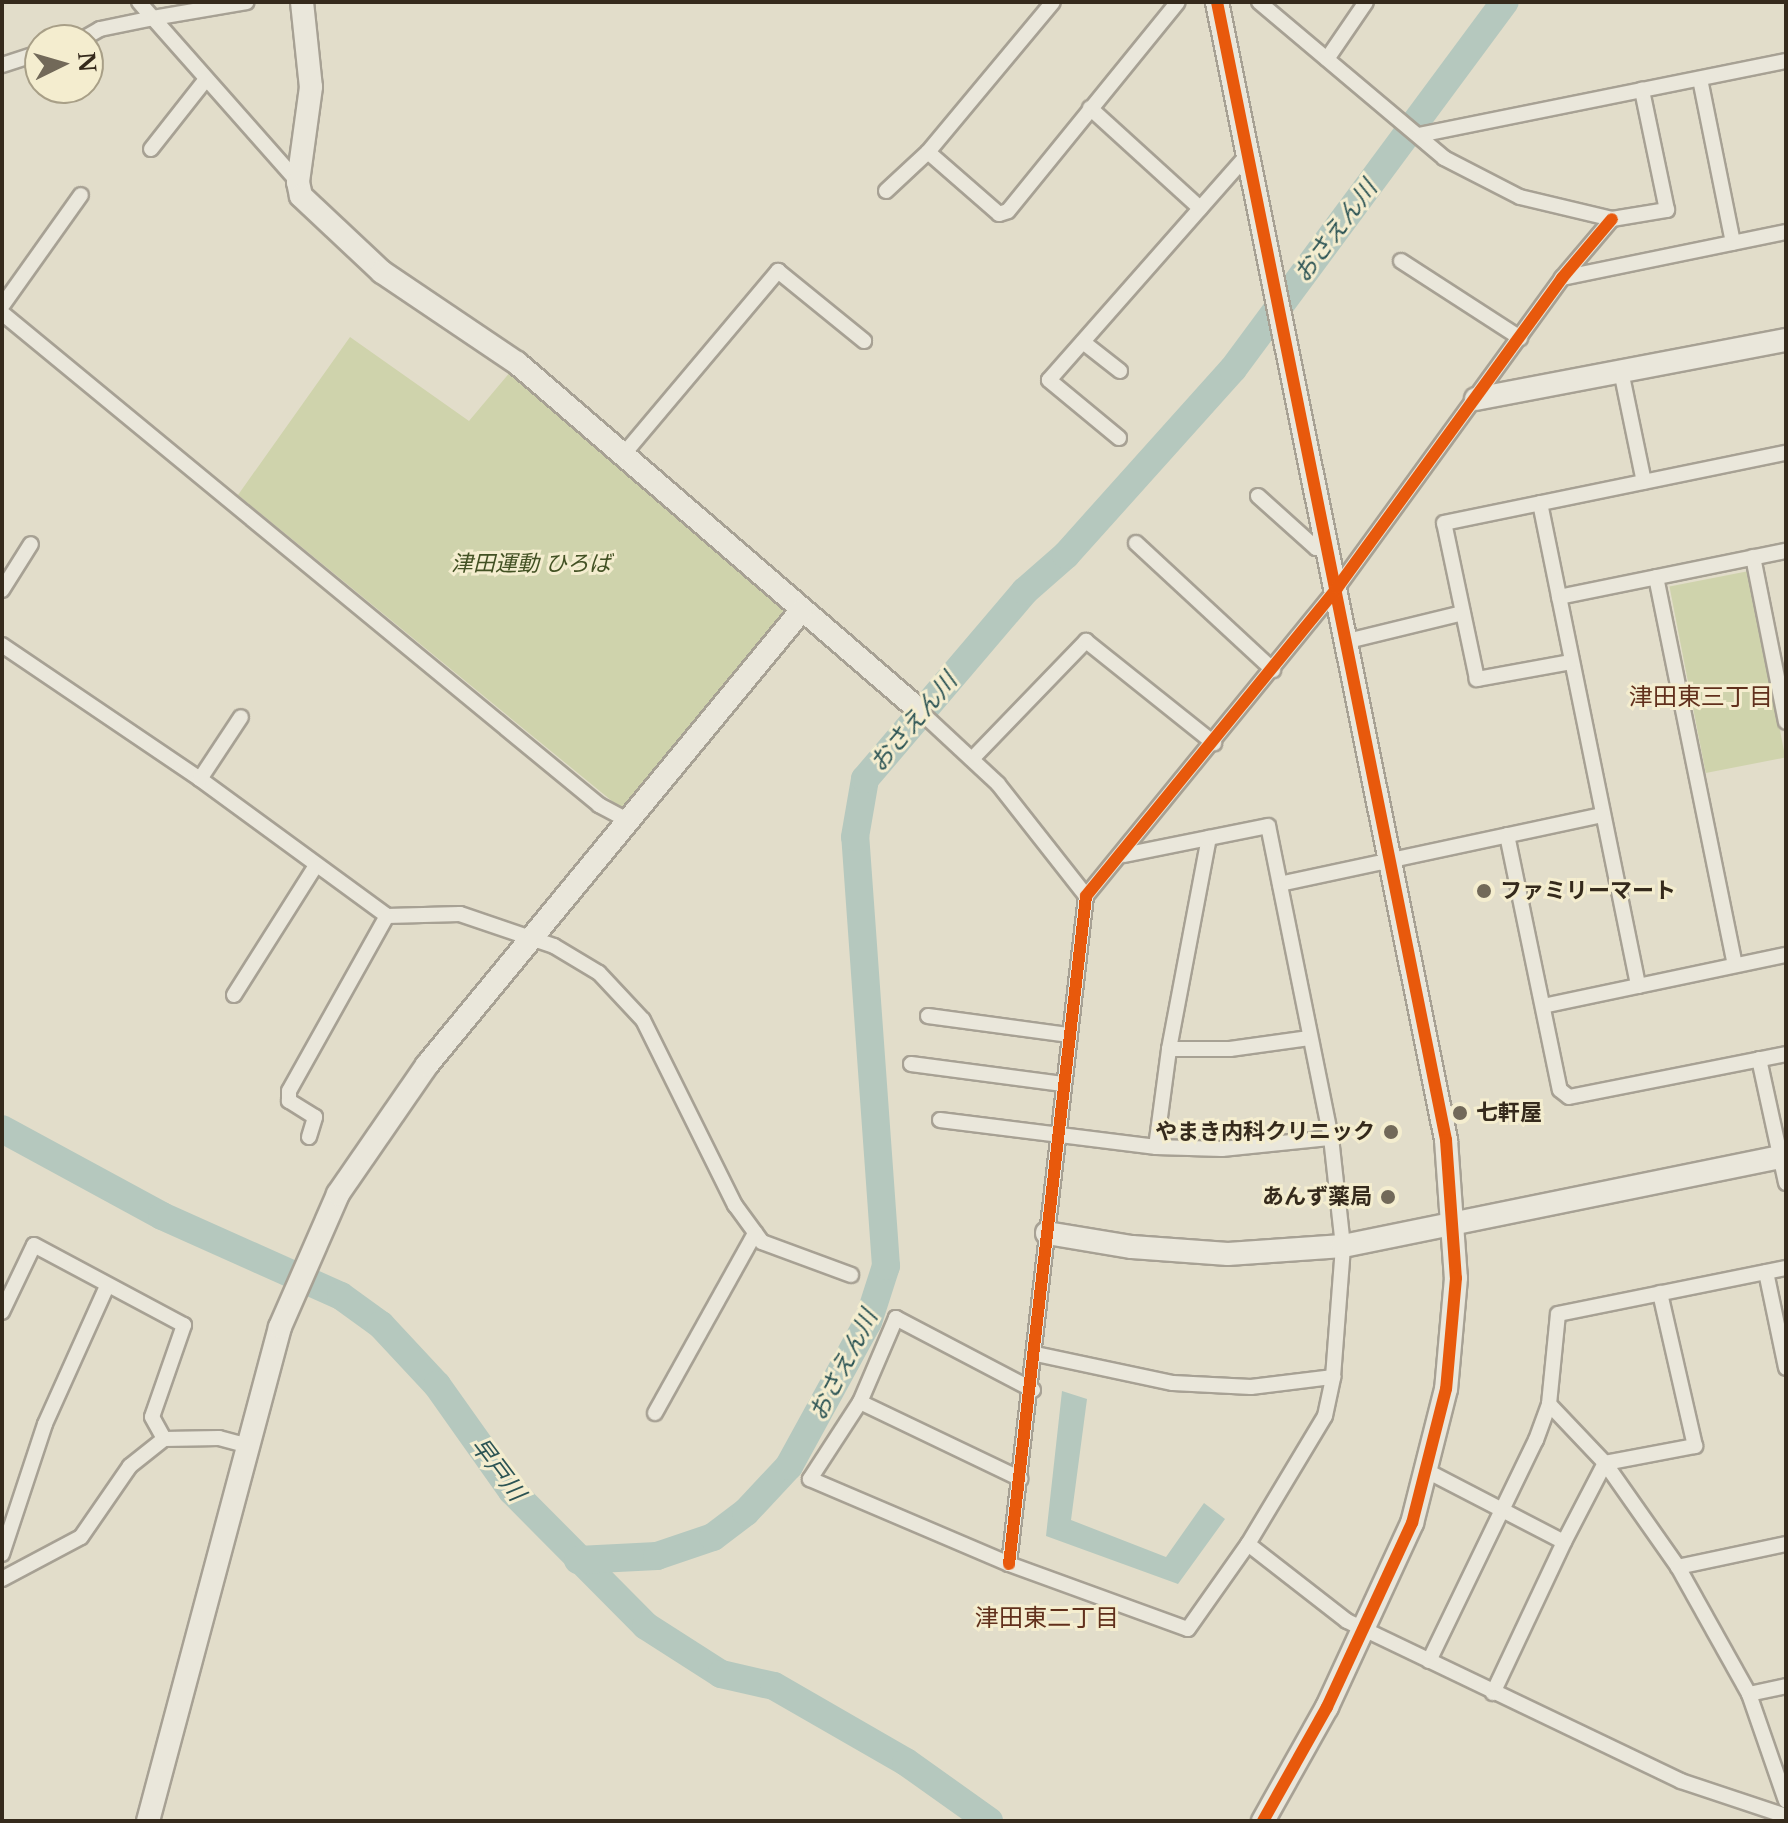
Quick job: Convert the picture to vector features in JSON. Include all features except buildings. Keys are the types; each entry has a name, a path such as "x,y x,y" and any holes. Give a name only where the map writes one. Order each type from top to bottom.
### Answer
{"street":[{"path":"139,2 298,182"},
{"path":"104,28 247,2"},
{"path":"302,2 311,87 298,182 301,196 358,253 517,363 801,611 934,722 973,758 1086,896"},
{"path":"886,191 928,152 1053,2"},
{"path":"928,152 999,214 1008,211 1178,2"},
{"path":"1217,2 1446,1140 1455,1225 1454,1330 1427,1471 1412,1523 1364,1629 1263,1821"},
{"path":"1259,2 1444,158 1490,186 1612,219 1667,210 1642,90"},
{"path":"1327,59 1366,2"},
{"path":"2,65 24,58"},
{"path":"1419,135 1786,61"},
{"path":"151,149 206,79"},
{"path":"1700,79 1733,243"},
{"path":"1090,108 1200,208"},
{"path":"1119,438 1049,380 1249,153"},
{"path":"2,306 81,195"},
{"path":"1009,1564 1033,1390 1057,1137 1086,896 1124,855 1337,588 1562,278 1612,219"},
{"path":"1562,278 1786,232"},
{"path":"1401,261 1520,338"},
{"path":"623,455 778,271 864,341"},
{"path":"2,313 599,805 629,821"},
{"path":"1476,399 1786,340"},
{"path":"1083,342 1120,371"},
{"path":"1621,371 1644,482"},
{"path":"1571,662 1477,679 1444,523 1786,453"},
{"path":"1258,496 1316,548 1326,547"},
{"path":"1540,503 1638,986"},
{"path":"1136,543 1273,670"},
{"path":"2,590 31,544"},
{"path":"1559,597 1786,551"},
{"path":"1753,557 1786,722"},
{"path":"1656,577 1735,965"},
{"path":"148,1821 246,1445 293,1292 315,1239 381,1127 531,937 801,611"},
{"path":"1348,641 1463,613"},
{"path":"973,758 1086,641 1214,743"},
{"path":"2,645 200,779 315,867 387,916 460,914 531,937 573,955 599,973 643,1020 735,1205 762,1242 851,1275"},
{"path":"200,779 241,717"},
{"path":"1280,884 1602,815"},
{"path":"1033,1390 896,1318 860,1402 810,1479 1009,1564 1188,1629 1248,1544 1325,1416 1333,1377 1343,1246 1331,1138 1268,826 1124,855"},
{"path":"1507,835 1560,1090 1569,1097 1786,1054"},
{"path":"1156,1147 1169,1049 1209,838"},
{"path":"234,995 315,867"},
{"path":"309,1137 315,1117 289,1101 289,1091 387,916"},
{"path":"1543,1006 1786,955"},
{"path":"928,1016 1068,1035"},
{"path":"1169,1049 1230,1049 1309,1038"},
{"path":"1759,1059 1783,1156 1786,1183"},
{"path":"911,1064 1063,1084"},
{"path":"940,1120 1156,1147 1222,1149 1331,1138"},
{"path":"1047,1233 1132,1247 1228,1254 1343,1246 1783,1156"},
{"path":"655,1413 755,1233"},
{"path":"2,1312 34,1245 184,1325 152,1417 164,1439"},
{"path":"1429,1661 1549,1404 1558,1314 1786,1268"},
{"path":"1766,1272 1786,1368"},
{"path":"2,1554 45,1424 107,1286"},
{"path":"1605,1463 1695,1446 1660,1293"},
{"path":"1036,1354 1173,1383 1251,1387 1333,1377"},
{"path":"860,1402 1021,1479"},
{"path":"1549,1404 1605,1463 1678,1567 1749,1694 1786,1801"},
{"path":"2,1579 81,1537 130,1466 164,1439 219,1438 246,1445"},
{"path":"1493,1693 1605,1463"},
{"path":"1427,1471 1564,1542"},
{"path":"1248,1544 1364,1629 1681,1781 1786,1816"},
{"path":"1678,1567 1786,1544"},
{"path":"1749,1694 1786,1686"}],"green space":[{"name":"津田運動 ひろば","path":"350,337 469,421 511,371 785,609 623,810 238,495"},
{"path":"1749,571 1785,758 1706,773 1669,586"}],"shaded area":[{"path":"1062,1391 1087,1399 1071,1520 1166,1557 1204,1503 1225,1519 1178,1584 1046,1536"}],"waterway":[{"name":"おさえん川","path":"578,1560 657,1556 713,1537 746,1512 789,1466 868,1322 886,1266 855,837 865,779 1025,591 1066,555 1233,369 1505,2"},
{"name":"早戸川","path":"2,1129 162,1216 341,1296 381,1325 437,1385 512,1491 646,1626 721,1674 774,1686 906,1762 989,1821"}],"cycle path":[{"path":"1217,2 1446,1140 1456,1278 1446,1389 1412,1523 1327,1707 1263,1821"},
{"path":"1009,1564 1086,896 1337,588 1562,278 1612,219"}],"place":[{"name":"ファミリーマート","path":"1484,891"},
{"name":"七軒屋","path":"1460,1113"},
{"name":"やまき内科クリニック","path":"1391,1132"},
{"name":"あんず薬局","path":"1388,1197"}],"district":[{"name":"津田東三丁目","path":"1701,697"},
{"name":"津田東二丁目","path":"1047,1618"}]}
